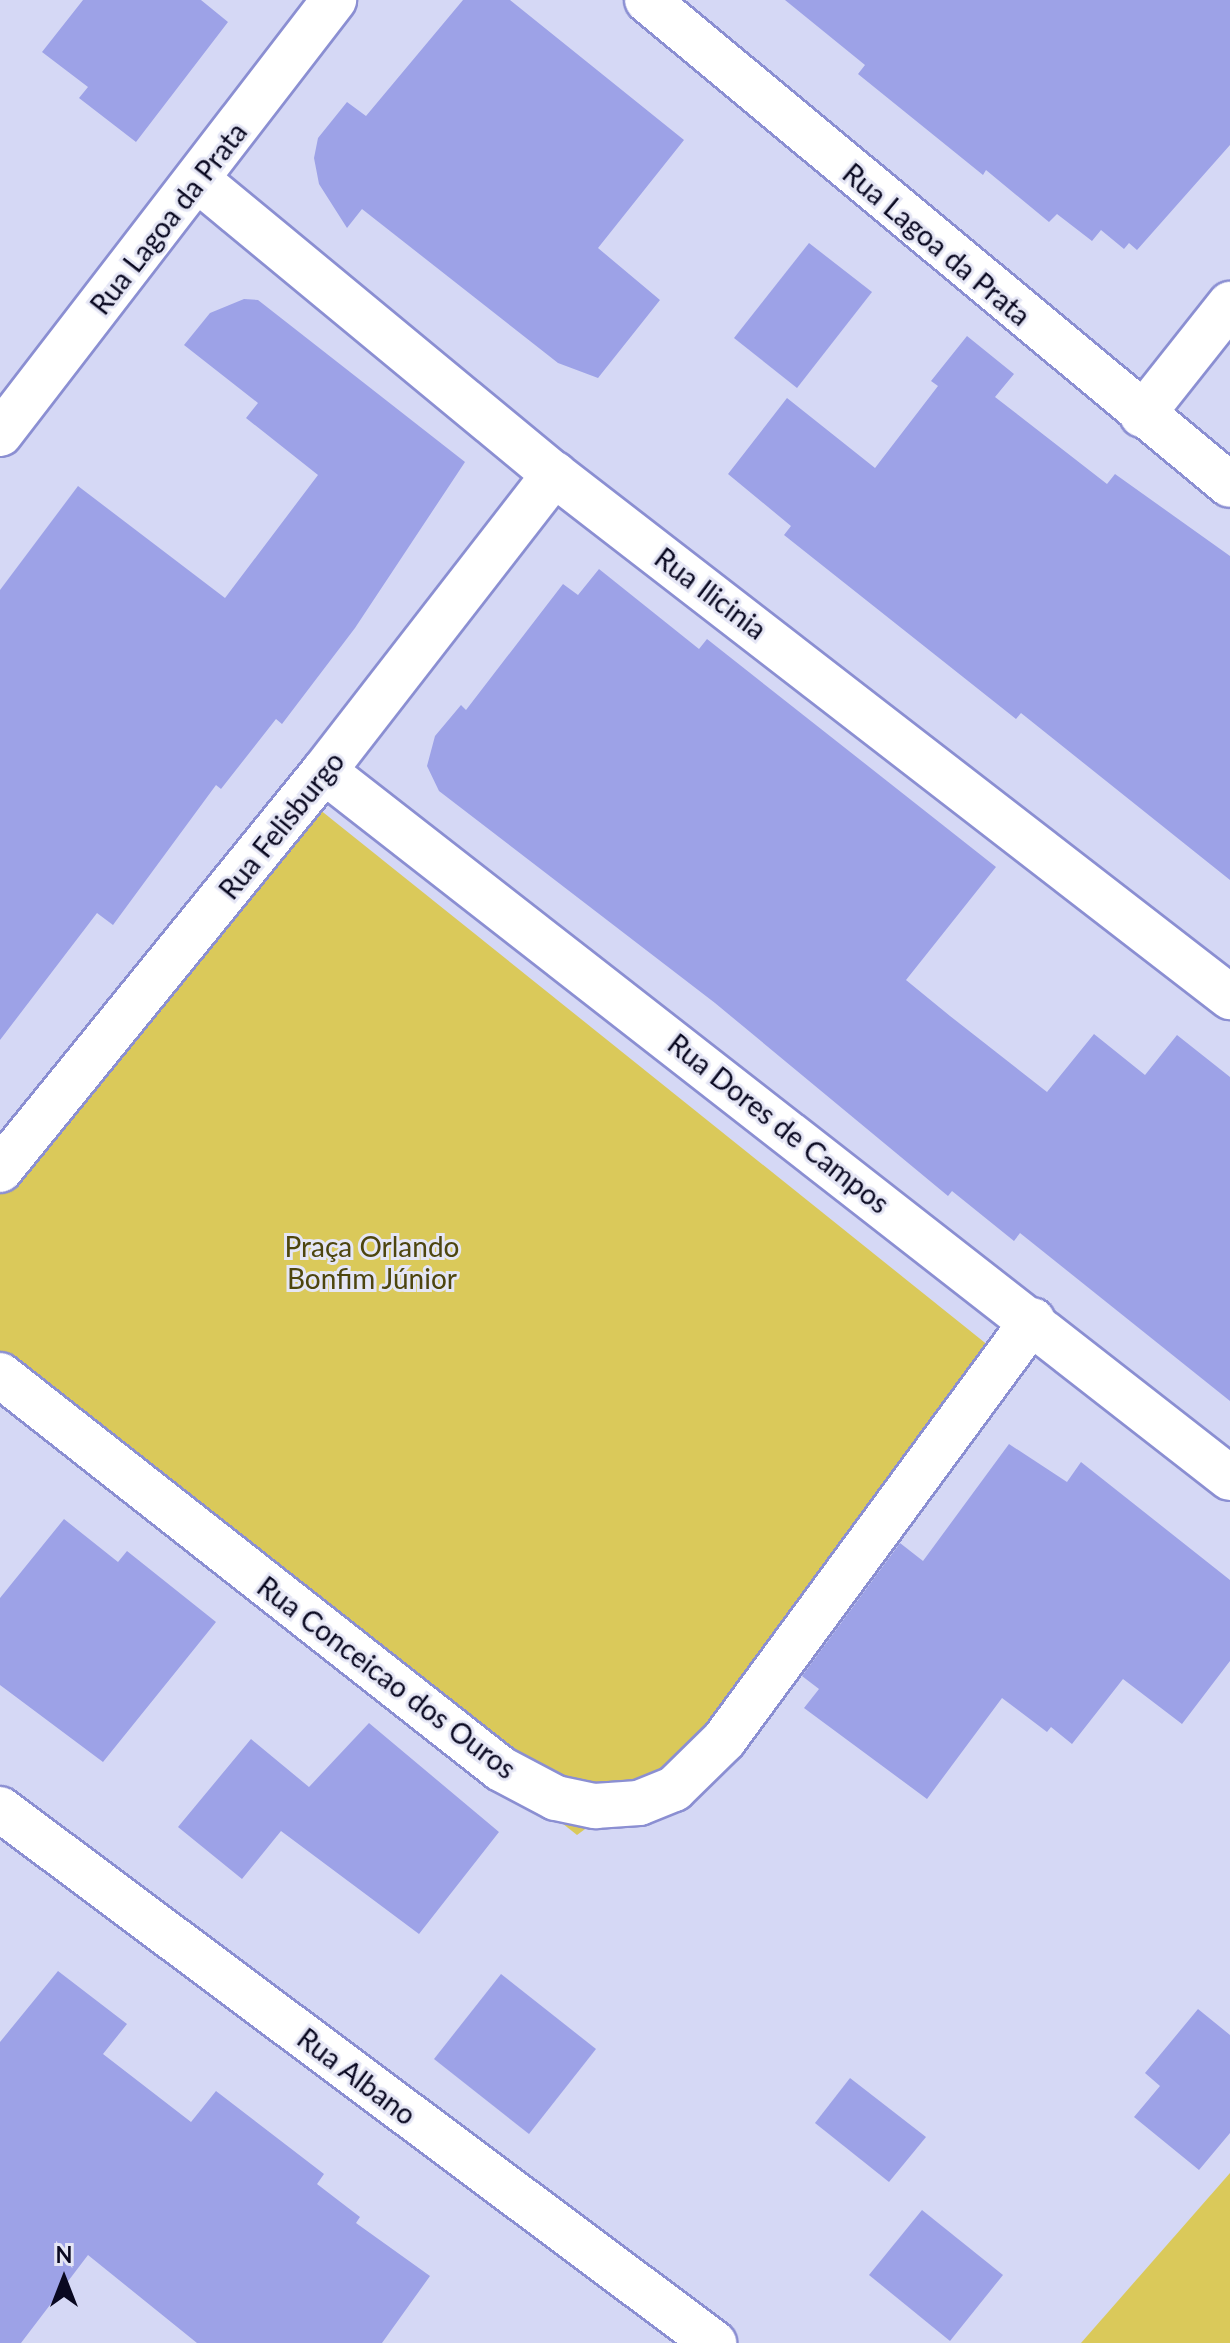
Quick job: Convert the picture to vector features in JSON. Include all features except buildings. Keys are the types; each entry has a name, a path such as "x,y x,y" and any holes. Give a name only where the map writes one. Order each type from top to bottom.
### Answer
{"street":[{"name":"Rua Lagoa da Prata","path":"0,434 334,0"},
{"name":"Rua Lagoa da Prata","path":"647,0 1142,415 1230,485"},
{"name":"Rua Ilicinia","path":"198,180 554,474 1230,997"},
{"path":"1142,415 1230,304"},
{"name":"Rua Felisburgo","path":"0,1170 324,771 554,474"},
{"name":"Rua Dores de Campos","path":"324,771 1033,1320 1230,1478"},
{"name":"Rua Conceicao dos Ouros","path":"0,1375 501,1769 556,1798 595,1806 639,1803 674,1789 724,1740 1033,1320"},
{"name":"Rua Albano","path":"0,1809 714,2343"}],"green space":[{"name":"Praça Orlando Bonfim Júnior","path":"304,797 989,1346 684,1756 577,1835 0,1376 0,1170"},
{"path":"1230,2173 1230,2343 1081,2343"}]}
